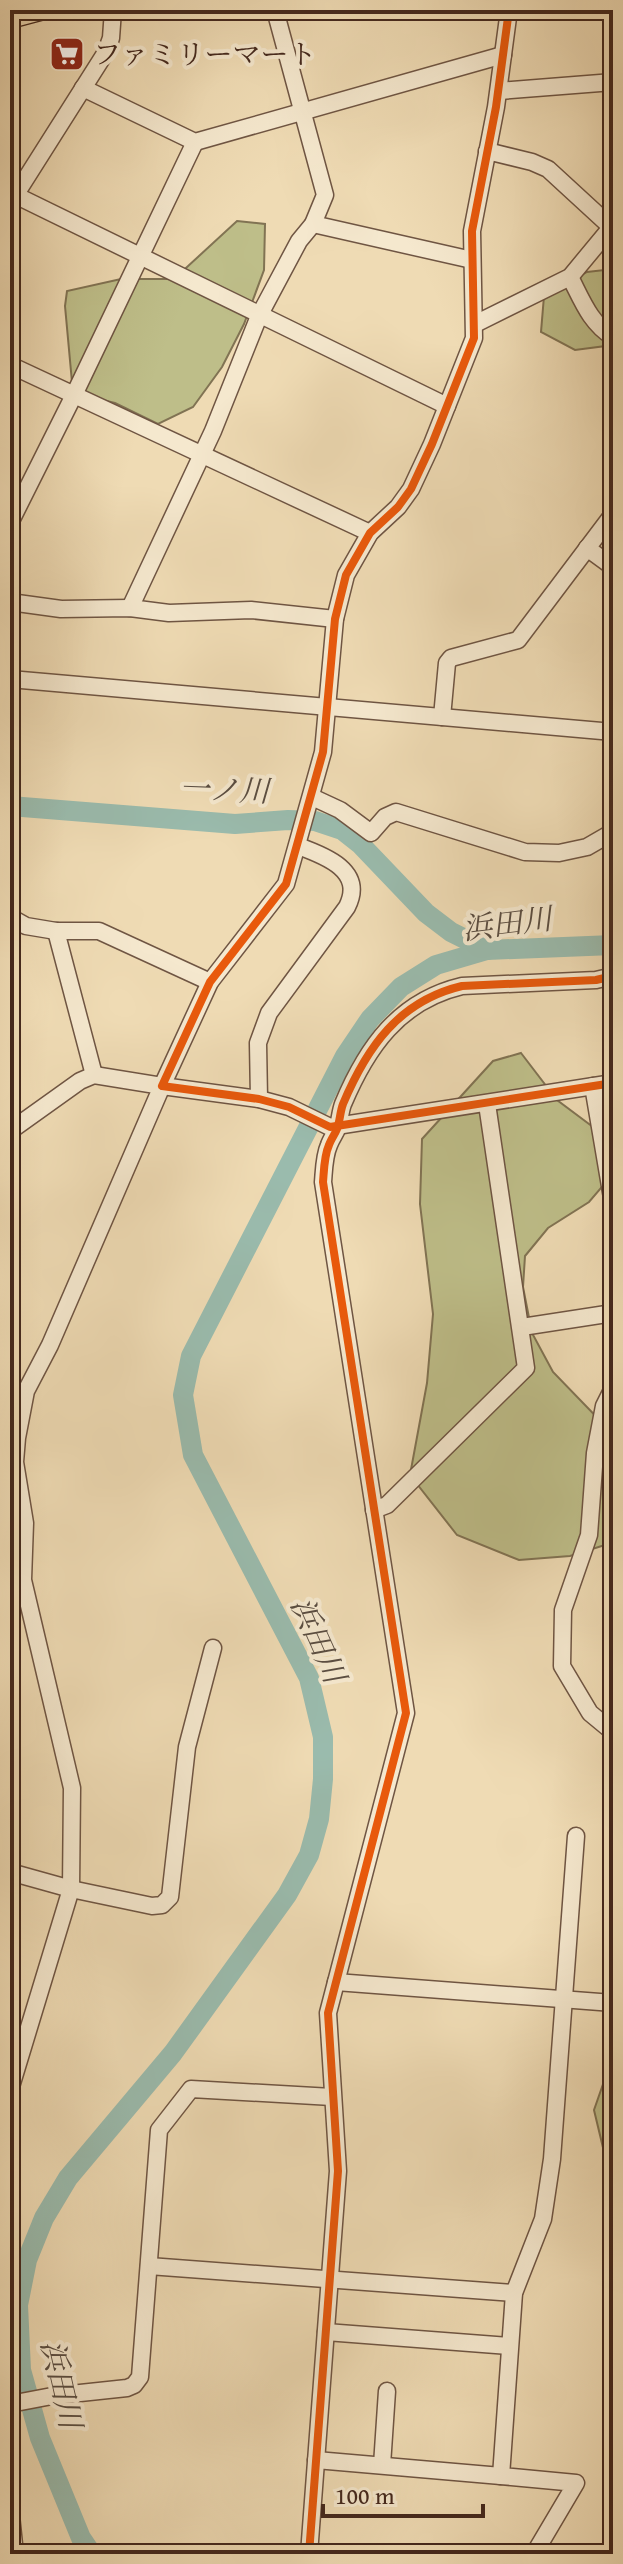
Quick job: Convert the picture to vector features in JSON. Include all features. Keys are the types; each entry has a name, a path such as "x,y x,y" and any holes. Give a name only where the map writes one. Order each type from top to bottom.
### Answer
{"main road":[{"path":"10,18 40,10"}],"street":[{"path":"113,10 111,38 106,52 12,199 140,257 447,406"},
{"path":"130,608 202,454 259,316 299,241 313,224 325,195 275,10"},
{"path":"10,2090 71,1889 72,1788 23,1580 25,1523 15,1462 26,1391 50,1345 210,982 286,884 323,752 335,619 346,575 370,533 398,507 411,489 474,338 472,231 499,91 509,10"},
{"path":"83,88 195,142 503,55"},
{"path":"499,91 613,82"},
{"path":"10,523 195,142"},
{"path":"475,324 570,277 612,225 548,169 487,151"},
{"path":"313,224 472,260"},
{"path":"570,277 587,311 600,329 613,337"},
{"path":"10,365 370,533"},
{"path":"442,717 447,663 451,658 518,640 613,514"},
{"path":"587,548 613,567"},
{"path":"10,602 61,609 130,608 169,613 251,610 335,619"},
{"path":"10,679 613,732"},
{"path":"312,799 340,810 371,833 385,817 396,812 525,852 559,853 587,847 613,832"},
{"path":"259,1099 258,1043 269,1013 353,896 343,869 299,842"},
{"path":"10,917 26,926 56,931 99,931 210,982"},
{"path":"56,931 94,1075"},
{"path":"309,2554 338,2171 328,2013 406,1713 323,1182 327,1148 342,1107 370,1050 382,1033 412,1007 444,990 462,986 596,980 613,976"},
{"path":"10,1131 80,1081 94,1075 259,1099 289,1107 334,1127 613,1083"},
{"path":"593,1086 613,1204"},
{"path":"374,1510 387,1505 526,1368 487,1104"},
{"path":"522,1327 613,1313"},
{"path":"613,1388 604,1406 595,1453 589,1535 563,1610 562,1666 590,1713 613,1732"},
{"path":"10,1872 152,1906 162,1905 170,1897 187,1747 213,1648"},
{"path":"501,2476 514,2293 543,2219 552,2159 576,1836"},
{"path":"336,1982 613,2003"},
{"path":"11,2404 134,2385 140,2377 159,2130 191,2089 332,2097"},
{"path":"149,2266 514,2293"},
{"path":"326,2332 509,2346"},
{"path":"382,2465 387,2391"},
{"path":"316,2460 576,2483 534,2554"},
{"path":"10,2506 15,2554"}],"green space":[{"path":"237,221 265,224 264,270 244,324 222,367 193,407 158,424 115,403 73,393 65,306 67,291 121,279 174,279"},
{"path":"613,269 613,345 575,350 541,332 544,296 587,272"},
{"path":"521,1053 557,1100 613,1146 613,1174 589,1202 548,1228 525,1256 523,1287 532,1333 553,1372 613,1434 613,1470 603,1488 605,1545 570,1556 519,1560 457,1535 410,1475 427,1383 433,1314 420,1204 422,1139 493,1061"},
{"path":"613,2064 613,2169 605,2156 594,2110 609,2067"}],"waterway":[{"name":"一ノ川","path":"10,806 235,824 315,821 342,830 361,845 426,913 451,932 487,950"},
{"name":"浜田川","path":"92,2554 81,2538 40,2438 21,2370 18,2305 27,2260 44,2218 68,2178 173,2053 287,1895 309,1855 319,1819 323,1779 323,1737 309,1678 193,1455 183,1395 191,1356 345,1056 370,1019 401,987 436,965 487,950 613,945"},
{"path":"10,2307 18,2305"}],"cycle path":[{"path":"509,10 496,107 472,231 474,338 411,489 398,507 370,533 346,575 335,619 323,752 286,884 210,982 162,1086 259,1099 289,1107 330,1127 613,1083"},
{"path":"309,2554 338,2171 328,2013 406,1713 323,1182 325,1159 343,1104 363,1064 388,1029 420,1003 462,986 596,980 613,976"}],"place":[{"name":"ファミリーマート","path":"67,54"}]}
